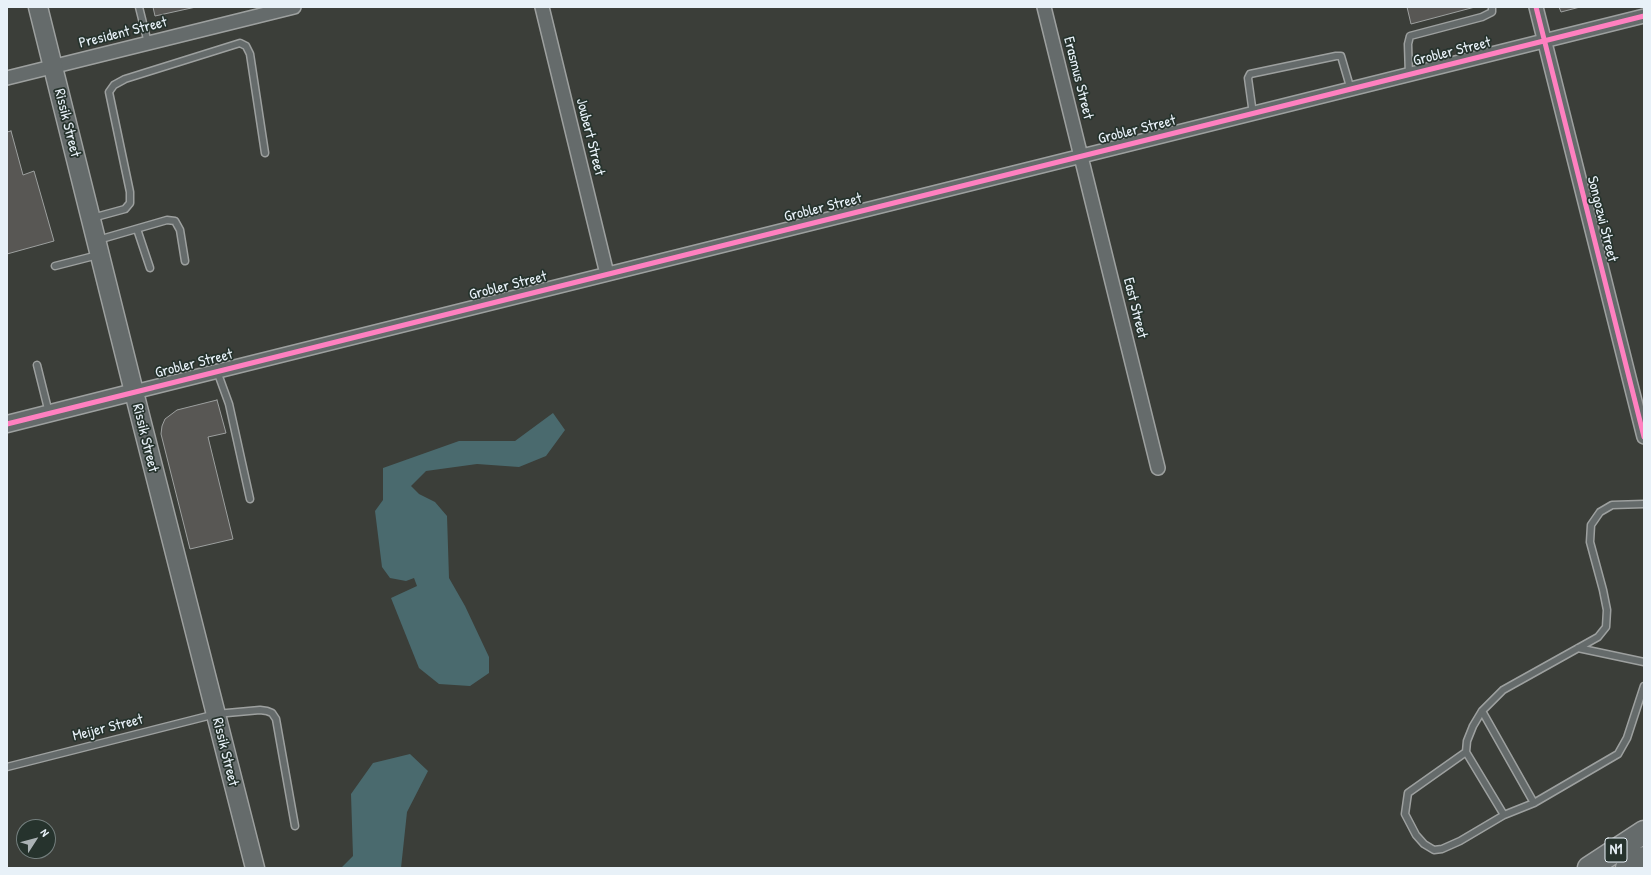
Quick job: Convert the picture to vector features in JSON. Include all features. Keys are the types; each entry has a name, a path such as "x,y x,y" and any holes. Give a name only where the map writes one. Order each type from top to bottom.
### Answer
{"highway":[{"name":"N1","path":"1589,868 1644,832"},
{"name":"N1","path":"1627,868 1644,858"}],"main road":[{"name":"Rissik Street","path":"38,7 255,868"}],"street":[{"name":"President Street","path":"7,78 294,7"},
{"name":"Joubert Street","path":"542,7 607,274"},
{"name":"Erasmus Street","path":"1044,7 1081,157"},
{"name":"Songozwi Street","path":"1536,7 1644,437"},
{"name":"Grobler Street","path":"7,424 1644,16"},
{"name":"East Street","path":"1081,157 1158,468"}],"lane":[{"path":"139,7 148,43"},
{"path":"1409,75 1408,44 1410,36 1482,17 1492,12 1492,7"},
{"path":"91,218 125,209 130,203 130,192 109,92 114,85 125,79 240,43 246,46 250,54 265,153"},
{"path":"1253,114 1248,78 1250,74 1341,56 1351,90"},
{"path":"55,266 98,248 137,229 167,220 175,221 180,230 186,261"},
{"path":"137,229 150,268"},
{"path":"37,365 49,413"},
{"path":"217,371 229,404 250,499"},
{"path":"1504,815 1466,752 1467,741 1482,711 1503,690 1598,637 1606,627 1604,597 1590,542 1591,525 1600,512 1612,505 1644,504"},
{"path":"1578,648 1644,662"},
{"path":"1466,752 1408,793 1405,814 1416,835 1424,844 1434,850 1442,849 1460,841 1504,815 1534,803 1618,754 1627,738 1644,686"},
{"name":"Meijer Street","path":"7,767 216,714 260,710 272,713 276,719 294,826"},
{"path":"1482,711 1534,803"}],"water":[{"path":"553,413 565,430 546,456 519,467 477,464 426,471 411,486 419,494 435,502 447,516 449,578 465,606 489,657 489,673 470,686 439,684 419,668 391,598 417,586 414,578 406,581 390,578 382,567 375,511 383,500 383,468 459,441 515,441"},
{"path":"410,754 428,771 407,812 401,868 341,868 353,856 351,794 373,763"}],"building":[{"path":"153,7 196,7 155,16"},
{"path":"1407,7 1475,7 1411,24"},
{"path":"1559,7 1580,7 1561,12"},
{"path":"11,131 23,175 34,171 54,241 7,254 7,132"},
{"path":"217,400 226,433 208,437 233,539 190,549 161,434 162,426 165,419 177,410"}],"cycle path":[{"path":"1536,7 1644,437"},
{"path":"7,424 1644,16"}]}
